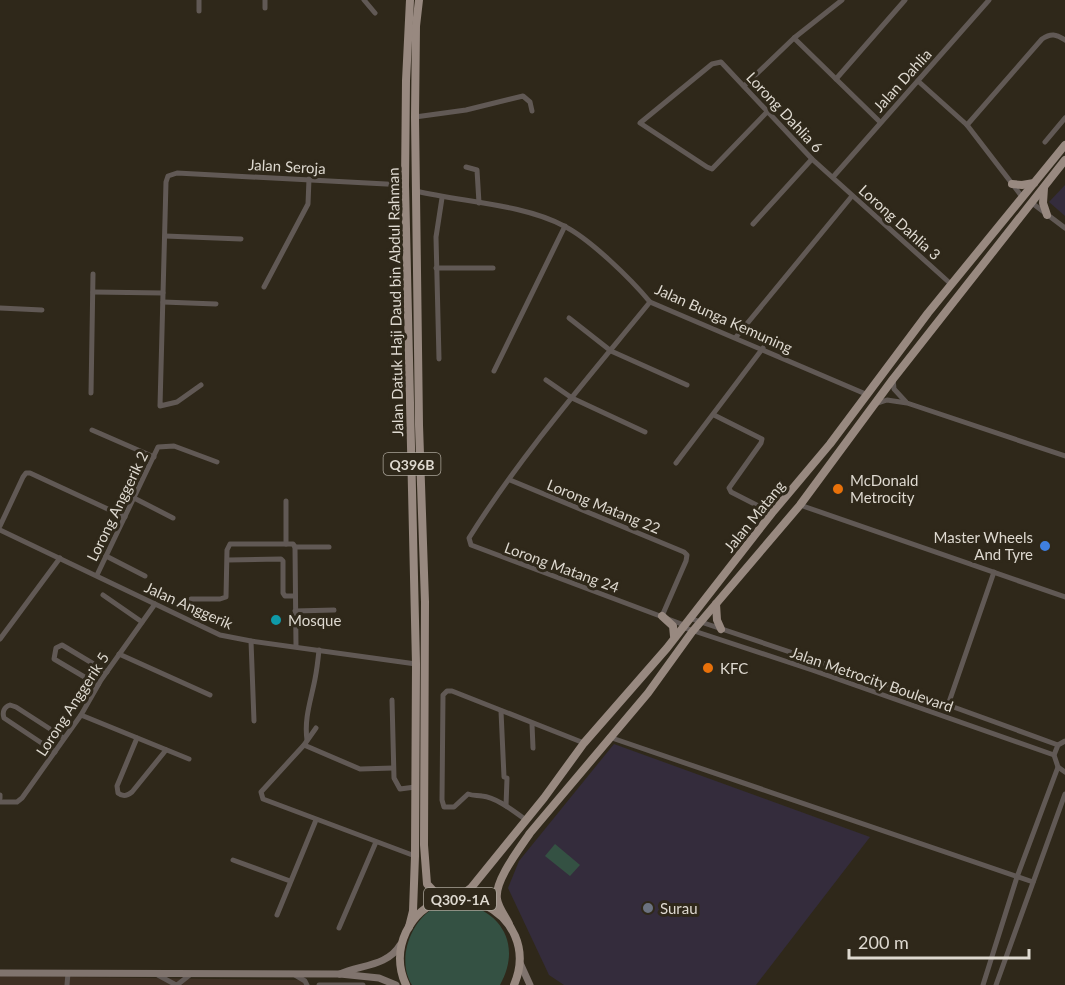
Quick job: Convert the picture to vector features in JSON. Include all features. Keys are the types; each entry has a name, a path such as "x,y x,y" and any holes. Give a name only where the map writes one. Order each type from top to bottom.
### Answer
{"main road":[{"name":"Jalan Datuk Haji Daud bin Abdul Rahman","path":"409,927 413,911 416,787 416,664 405,185 406,70 410,0"},
{"name":"Jalan Datuk Haji Daud bin Abdul Rahman","path":"419,0 416,26 415,117 424,602 424,845 427,885 443,901"},
{"name":"Jalan Matang","path":"458,898 471,888 584,743 674,638 823,452 914,332 1065,146"},
{"name":"Jalan Matang","path":"509,924 497,902 496,890 504,873 530,833 648,693 692,632 800,505 893,379 1065,160"},
{"path":"1012,184 1022,185 1036,182"},
{"path":"1044,186 1043,203 1047,215"},
{"path":"1013,211 1024,200 1032,202"},
{"path":"716,604 717,620 721,629"},
{"path":"662,616 673,626 674,638"},
{"name":"Q309-1A","path":"406,985 400,962 403,941 409,927 426,909 443,901 458,898 477,901 489,906 509,924 518,942 520,963 514,985"}],"street":[{"path":"200,0 200,11"},
{"path":"265,0 265,8"},
{"path":"364,0 375,13"},
{"path":"744,86 794,38 842,0"},
{"path":"836,79 905,0"},
{"name":"Jalan Dahlia","path":"833,177 989,0"},
{"path":"967,125 1042,39 1048,34 1055,34 1065,40"},
{"path":"794,38 880,123"},
{"name":"Lorong Dahlia 6","path":"767,112 711,169 640,123 712,64 721,62 812,159 833,177"},
{"path":"918,81 967,125 1023,198"},
{"path":"415,117 466,110 524,96 530,102 532,111"},
{"path":"1045,142 1065,118"},
{"path":"753,224 812,159"},
{"path":"466,167 477,170 479,203"},
{"name":"Jalan Seroja","path":"165,236 166,182 168,176 177,173 405,185"},
{"name":"Lorong Dahlia 3","path":"833,177 952,285"},
{"path":"264,287 308,204 309,179"},
{"name":"Jalan Bunga Kemuning","path":"416,191 442,198 535,214 565,226 604,257 650,302 868,394"},
{"path":"736,337 852,196"},
{"path":"439,359 436,237 442,198"},
{"path":"1032,202 1065,228"},
{"path":"494,371 565,226"},
{"path":"201,385 177,402 160,406 165,236 242,238"},
{"path":"436,268 494,268"},
{"path":"91,393 93,274"},
{"path":"93,292 163,293"},
{"path":"163,302 216,304"},
{"path":"510,480 572,398 650,302"},
{"path":"0,308 42,310"},
{"path":"569,318 611,351 687,385"},
{"path":"676,463 763,348"},
{"path":"893,379 894,389 907,403"},
{"path":"546,380 572,398 645,432"},
{"path":"874,404 887,400 907,403 1065,456"},
{"path":"714,415 762,439 729,488 731,492 772,513"},
{"path":"92,430 154,457"},
{"name":"Lorong Anggerik 2","path":"97,575 158,447 174,446 217,462"},
{"path":"0,526 26,473 30,472 125,517"},
{"name":"Lorong Matang 24","path":"510,480 469,538 471,546 685,623"},
{"name":"Lorong Matang 22","path":"510,480 684,552 687,555 662,616"},
{"path":"134,498 173,518"},
{"path":"286,501 286,544"},
{"path":"800,505 1065,597"},
{"name":"Jalan Anggerik","path":"0,530 220,635 416,664"},
{"path":"191,599 226,597 227,550 230,544 293,544 295,547 329,547"},
{"path":"295,547 296,646"},
{"path":"106,556 145,576"},
{"path":"0,639 60,558"},
{"path":"228,560 281,559 283,561 283,593 287,596 295,596"},
{"path":"948,705 994,572"},
{"path":"103,595 142,622"},
{"name":"Lorong Anggerik 5","path":"0,798 17,802 22,798 56,752 98,685 155,604"},
{"path":"295,611 334,610"},
{"name":"Jalan Metrocity Boulevard","path":"685,623 700,623 783,649 1058,745"},
{"name":"Jalan Metrocity Boulevard","path":"685,623 692,632 779,659 1054,756"},
{"path":"251,641 254,722"},
{"path":"98,685 54,659 56,648 62,645 107,672"},
{"path":"779,659 783,649"},
{"path":"305,743 306,713 316,676 319,650"},
{"path":"119,654 210,695"},
{"path":"526,820 506,806 483,796 476,797 468,794 454,807 444,807 442,800 443,695 447,691 452,691 584,743"},
{"path":"392,700 394,778 397,788 416,787"},
{"path":"56,752 6,720 3,715 4,710 9,705 13,706 64,738"},
{"path":"501,711 504,777 507,778 506,806"},
{"path":"81,715 189,759"},
{"path":"532,724 532,748"},
{"path":"316,728 261,792 263,799 415,856"},
{"path":"609,737 1033,882"},
{"path":"137,738 117,786 118,793 122,795 132,792 166,750"},
{"path":"1065,741 1058,745 1054,756 1058,767 1065,772"},
{"path":"305,743 360,769 393,768"},
{"path":"983,985 1017,877 1058,767"},
{"path":"996,985 1065,794"},
{"path":"278,915 316,820"},
{"path":"339,928 376,842"},
{"path":"233,860 290,882"},
{"path":"340,974 386,959 395,953 403,941"},
{"path":"520,963 530,985"},
{"path":"0,973 340,974 379,978 396,985"},
{"path":"68,973 68,985"},
{"path":"156,974 176,985 191,974"},
{"path":"296,975 307,985"},
{"path":"319,985 363,985"}],"shaded area":[{"path":"1065,185 1065,216 1049,202"},
{"path":"614,744 870,837 756,985 564,985 549,975 508,888 519,861"},
{"path":"0,976 300,980 309,985 0,985"}],"green space":[{"path":"555,844 580,865 570,876 545,856"},
{"path":"463,903 489,915 505,934 509,958 500,985 412,985 406,965 411,934 431,910"}],"place":[{"name":"McDonald Metrocity","path":"838,489"},
{"name":"Master Wheels And Tyre","path":"1045,546"},
{"name":"Mosque","path":"276,620"},
{"name":"KFC","path":"708,668"},
{"name":"Surau","path":"648,908"}]}
